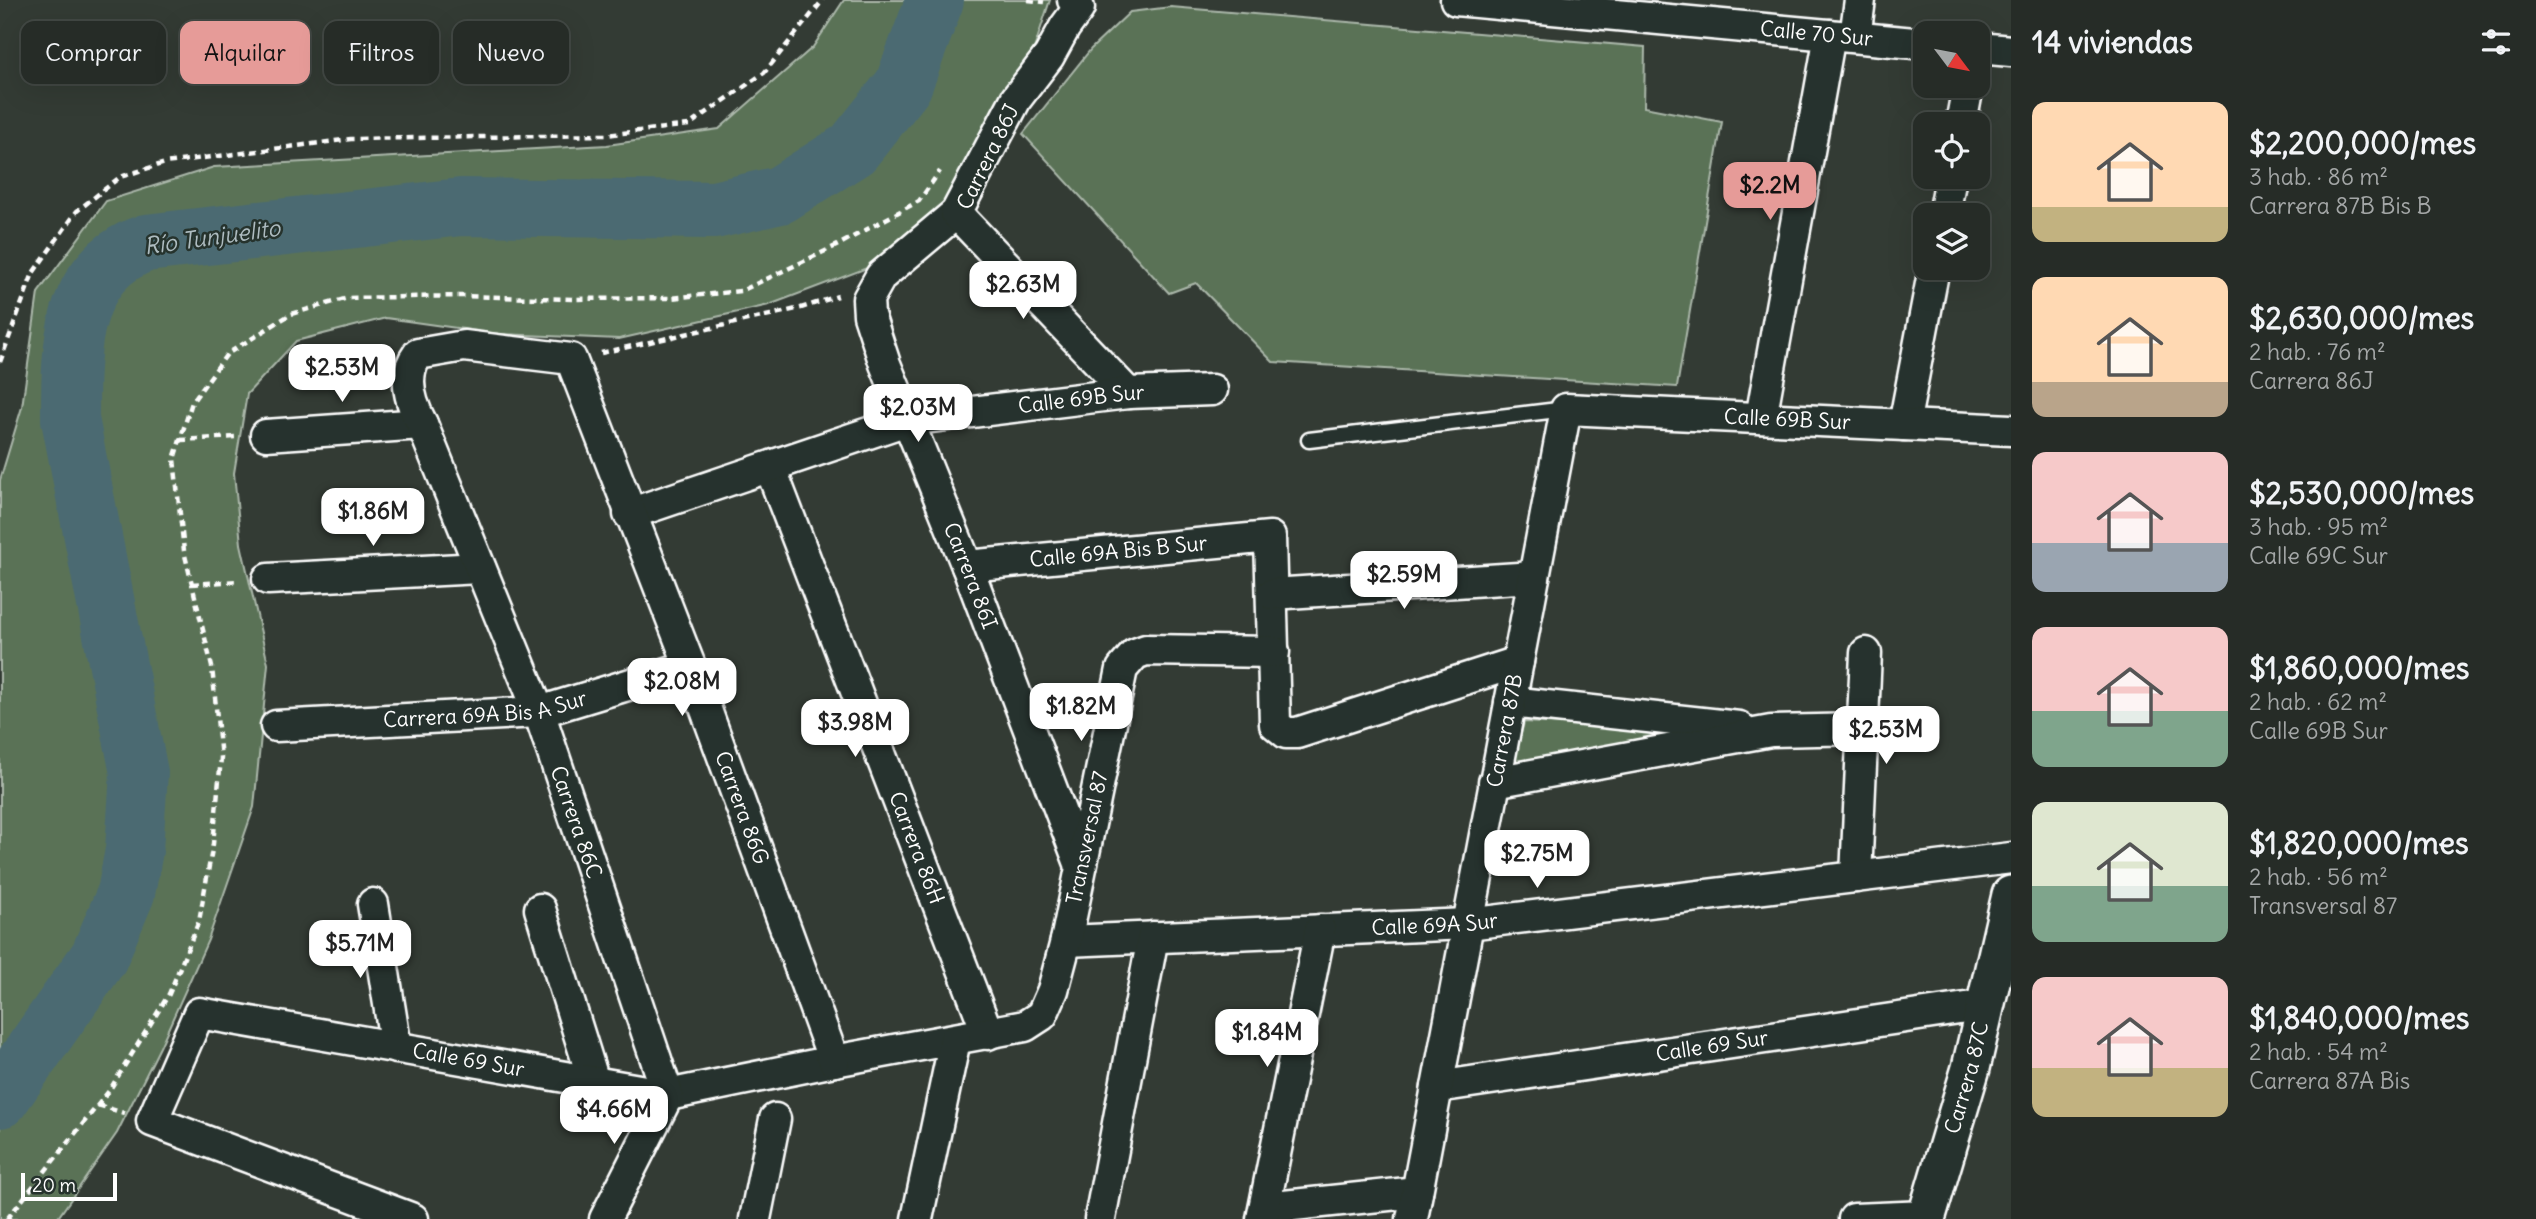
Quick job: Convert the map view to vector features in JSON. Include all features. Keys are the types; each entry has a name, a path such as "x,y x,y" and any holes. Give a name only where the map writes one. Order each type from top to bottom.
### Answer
{"street":[{"name":"Calle 70 Sur","path":"1456,0 1597,6 1913,43"},
{"path":"1760,418 1843,36 1860,0"},
{"name":"Carrera 86J","path":"1080,3 1049,56 1016,99 956,213 1128,393"},
{"path":"1990,49 2011,51"},
{"path":"875,284 956,213"},
{"path":"1904,425 1932,280"},
{"name":"Carrera 86I","path":"875,284 867,299 869,315 885,364 967,566 1082,867"},
{"name":"Carrera 86C","path":"571,359 464,346 418,354 411,364 411,405 422,424 539,712 668,1095"},
{"name":"Carrera 86G","path":"571,359 690,666 834,1061"},
{"name":"Calle 69B Sur","path":"629,514 907,420 1128,393 1212,390"},
{"name":"Calle 69B Sur","path":"1566,409 2011,430"},
{"name":"Carrera 87B","path":"1415,1205 1566,409"},
{"path":"266,435 422,424"},
{"name":"Carrera 86H","path":"770,467 988,1034"},
{"name":"Calle 69A Bis B Sur","path":"967,566 1270,537 1272,594"},
{"path":"268,579 480,568"},
{"path":"1518,662 1297,733 1286,733 1275,724 1272,594 1534,577"},
{"name":"Transversal 87","path":"1025,1026 1042,1015 1053,990 1082,867 1122,669 1135,654 1146,650 1274,652"},
{"path":"1856,877 1866,653"},
{"name":"Carrera 69A Bis A Sur","path":"276,726 539,712 690,666"},
{"path":"1510,702 1771,731 1863,729"},
{"path":"1494,782 1771,731"},
{"name":"Calle 69A Sur","path":"1066,941 1468,924 2011,858"},
{"name":"Carrera 87C","path":"1926,1217 1971,1068 2010,900"},
{"path":"373,904 396,1048"},
{"path":"540,909 594,1082"},
{"path":"1321,930 1264,1213 1415,1205"},
{"path":"1100,1219 1153,937"},
{"name":"Calle 69 Sur","path":"1437,1087 1986,1005"},
{"name":"Calle 69 Sur","path":"413,1219 152,1121 199,1013 668,1095 1025,1026"},
{"path":"917,1219 955,1040"},
{"path":"605,1219 668,1095"},
{"path":"755,1219 775,1119"},
{"path":"1854,1219 1926,1217"}],"lane":[{"path":"1310,440 1566,409"}],"path":[{"path":"0,362 33,273 77,211 120,177 165,163 351,139 606,135 689,125 764,73 823,0"},
{"path":"7,1219 109,1091 169,994 199,921 213,844 221,758 212,667 184,551 174,459 192,402 227,354 291,314 348,298 671,298 741,291 838,246 919,201 941,170"},
{"path":"571,359 801,308 875,284"},
{"path":"180,440 266,435"},
{"path":"192,584 268,579"}],"green space":[{"path":"844,0 1050,0 1035,46 1011,98 949,201 883,262 769,305 619,339 499,334 386,318 296,341 247,394 234,473 241,544 268,664 254,807 208,940 160,1047 117,1133 57,1219 0,1219 0,480 22,407 38,293 106,201 214,167 607,145 719,129 813,47"},
{"path":"1171,7 1645,47 1644,107 1722,122 1677,387 1273,362 1196,283 1169,293 1023,134 1091,49 1130,12"},
{"path":"1524,722 1734,732 1512,769"}],"waterway":[{"name":"Río Tunjuelito","path":"0,1099 99,957 126,893 134,850 139,773 70,419 71,366 79,315 88,292 102,272 121,255 146,243 461,207 714,210 780,195 853,149 903,86 935,0"}]}
